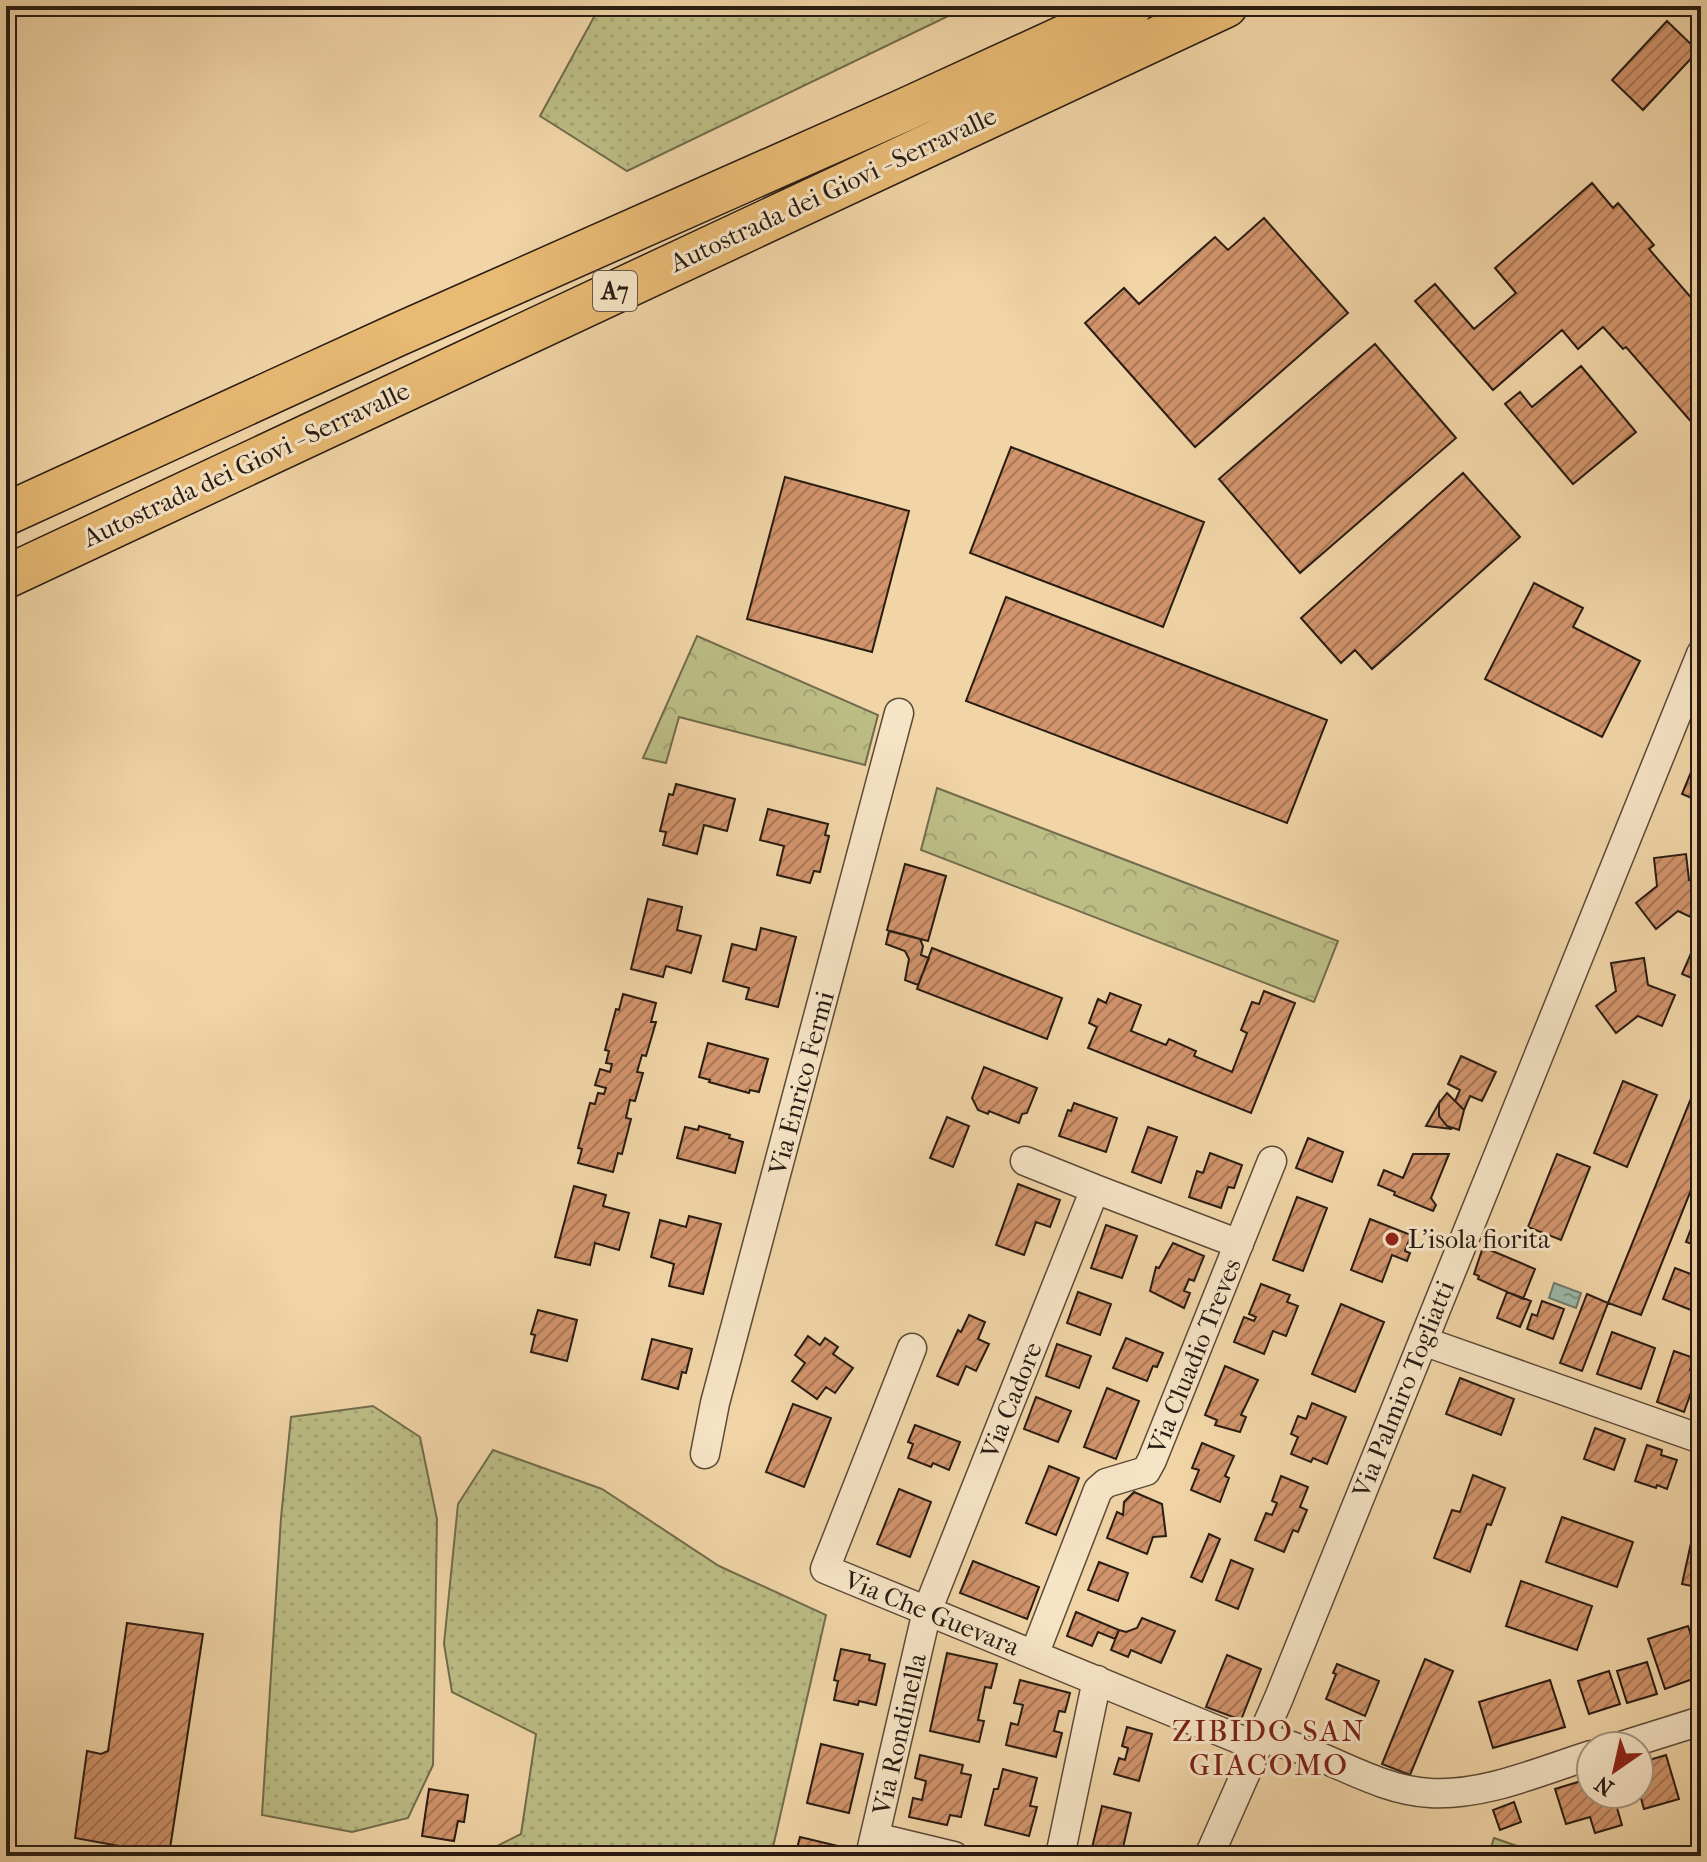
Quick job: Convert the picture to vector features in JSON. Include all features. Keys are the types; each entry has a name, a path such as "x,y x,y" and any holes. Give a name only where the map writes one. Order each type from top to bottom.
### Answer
{"highway":[{"name":"Autostrada dei Giovi - Serravalle","path":"6,514 1131,6"},
{"name":"Autostrada dei Giovi - Serravalle","path":"6,577 1226,6"}],"street":[{"name":"Via Palmiro Togliatti","path":"1209,1856 1260,1742 1701,654"},
{"name":"Via Enrico Fermi","path":"705,1454 715,1403 899,713"},
{"path":"1025,1161 1239,1244"},
{"name":"Via Cluadio Treves","path":"1034,1655 1098,1490 1106,1483 1146,1471 1152,1460 1272,1161"},
{"name":"Via Cadore","path":"927,1611 1095,1189"},
{"path":"1423,1341 1701,1439"},
{"name":"Via Che Guevara","path":"912,1348 825,1569 1241,1740 1276,1741 1371,1779 1415,1791 1485,1789 1575,1760"},
{"name":"Via Rondinella","path":"872,1847 927,1611"},
{"path":"1060,1856 1097,1680"},
{"path":"1655,1735 1701,1721"},
{"path":"872,1847 954,1856"}],"green space":[{"path":"600,6 969,6 627,171 540,116"},
{"path":"697,636 878,715 865,765 679,717 666,763 643,758"},
{"path":"937,788 1338,941 1314,1002 921,850"},
{"path":"373,1406 420,1437 437,1519 433,1765 408,1818 352,1832 262,1815 281,1518 291,1417"},
{"path":"493,1450 602,1489 719,1566 826,1615 771,1856 477,1856 521,1834 536,1734 452,1692 444,1644 458,1504"},
{"path":"1494,1838 1546,1856 1488,1856"}],"water":[{"path":"1554,1283 1581,1293 1576,1308 1549,1298"}],"building":[{"path":"1667,21 1698,51 1643,110 1612,80"},
{"path":"1592,183 1613,208 1618,203 1654,245 1649,249 1701,309 1701,433 1626,347 1623,349 1603,327 1578,349 1562,330 1493,390 1415,301 1435,284 1474,329 1516,293 1495,268"},
{"path":"1264,218 1348,313 1195,447 1085,323 1124,288 1139,304 1215,237 1228,250"},
{"path":"1375,344 1456,438 1300,573 1219,479"},
{"path":"1581,366 1636,432 1573,484 1505,404 1520,392 1532,407"},
{"path":"1011,447 1204,522 1163,627 970,553"},
{"path":"1463,473 1520,537 1372,669 1355,650 1341,663 1301,618"},
{"path":"785,477 909,511 872,652 747,619"},
{"path":"1534,583 1583,608 1573,627 1640,661 1602,737 1485,679"},
{"path":"1006,597 1327,720 1287,823 966,701"},
{"path":"1701,748 1701,802 1682,794"},
{"path":"676,784 735,799 727,831 704,825 697,854 663,845 666,832 660,831 669,794 673,795"},
{"path":"768,809 828,824 825,835 829,836 820,872 814,871 810,883 777,875 784,846 760,840"},
{"path":"1686,854 1689,880 1701,885 1701,922 1678,911 1656,929 1636,903 1657,886 1654,858"},
{"path":"905,864 946,876 928,941 887,930"},
{"path":"648,899 682,907 677,930 701,936 691,973 666,966 663,977 631,969"},
{"path":"761,928 796,937 778,1007 746,999 749,988 723,981 732,944 756,950"},
{"path":"889,931 920,939 923,946 921,955 929,958 918,985 905,980 909,959 905,951 886,944"},
{"path":"1696,942 1701,945 1701,982 1682,974"},
{"path":"932,948 1062,998 1047,1039 917,989"},
{"path":"1644,958 1648,985 1675,995 1662,1026 1638,1016 1616,1033 1596,1006 1616,991 1611,963"},
{"path":"1264,991 1295,1003 1251,1113 1088,1048 1097,1027 1089,1023 1098,999 1106,1003 1110,993 1141,1005 1131,1031 1166,1045 1169,1039 1196,1051 1194,1056 1232,1072 1247,1033 1241,1030 1252,1002 1259,1004"},
{"path":"623,994 656,1003 651,1022 656,1022 646,1056 642,1055 637,1072 643,1073 635,1101 630,1100 626,1118 631,1119 622,1154 618,1153 613,1172 578,1163 582,1149 578,1148 590,1103 595,1104 598,1093 604,1094 606,1088 595,1085 600,1069 610,1072 612,1064 606,1063 609,1051 605,1050"},
{"path":"708,1043 768,1059 759,1092 750,1090 749,1093 699,1077"},
{"path":"1461,1056 1496,1072 1482,1101 1470,1096 1464,1110 1455,1101 1460,1090 1448,1084"},
{"path":"984,1067 1037,1088 1027,1113 1022,1114 1019,1123 978,1110 972,1098"},
{"path":"1623,1081 1657,1095 1627,1167 1594,1153"},
{"path":"1694,1091 1701,1094 1701,1165 1641,1315 1608,1303"},
{"path":"1447,1093 1464,1110 1459,1130 1447,1126 1439,1116 1439,1103"},
{"path":"1074,1103 1117,1118 1106,1152 1059,1136 1068,1110 1071,1111"},
{"path":"1439,1103 1439,1116 1452,1129 1426,1126"},
{"path":"947,1117 969,1126 953,1167 930,1158"},
{"path":"699,1126 743,1142 735,1173 677,1158 685,1127 698,1130"},
{"path":"1148,1127 1177,1137 1161,1183 1132,1172"},
{"path":"1308,1138 1343,1152 1332,1182 1296,1168"},
{"path":"1210,1153 1242,1165 1234,1188 1228,1187 1221,1208 1189,1197 1197,1171 1203,1173"},
{"path":"1413,1154 1449,1154 1431,1198 1436,1205 1433,1211 1378,1185 1384,1170 1403,1178"},
{"path":"1557,1154 1590,1167 1561,1240 1528,1227"},
{"path":"1018,1184 1060,1200 1050,1227 1036,1222 1024,1255 996,1245"},
{"path":"574,1186 606,1195 603,1206 629,1213 619,1250 595,1243 590,1265 555,1257"},
{"path":"1297,1197 1327,1208 1303,1271 1273,1260"},
{"path":"1701,1203 1701,1247 1686,1242"},
{"path":"689,1216 721,1224 703,1294 669,1286 674,1264 651,1257 660,1220 686,1227"},
{"path":"1370,1219 1411,1235 1405,1251 1410,1253 1407,1261 1392,1255 1382,1282 1351,1270"},
{"path":"1106,1225 1137,1236 1122,1278 1091,1268"},
{"path":"1173,1243 1204,1256 1194,1281 1189,1279 1184,1291 1190,1293 1184,1308 1150,1291 1156,1267 1159,1268"},
{"path":"1483,1247 1535,1269 1523,1299 1478,1279 1479,1276 1474,1274"},
{"path":"1675,1268 1701,1278 1701,1314 1663,1299"},
{"path":"1261,1284 1290,1295 1287,1302 1298,1306 1286,1336 1273,1331 1264,1354 1234,1342 1244,1317 1254,1321 1256,1317 1249,1314"},
{"path":"1078,1292 1111,1304 1100,1335 1067,1323"},
{"path":"1507,1292 1531,1301 1520,1327 1497,1318"},
{"path":"1587,1294 1608,1303 1582,1371 1560,1363"},
{"path":"1542,1301 1564,1309 1553,1339 1527,1329 1532,1314 1537,1316"},
{"path":"1341,1304 1384,1322 1355,1392 1312,1374"},
{"path":"538,1310 577,1320 567,1361 531,1352 535,1335 531,1334"},
{"path":"969,1315 985,1322 978,1339 989,1344 976,1371 966,1366 958,1385 937,1376 958,1330 961,1332"},
{"path":"1612,1332 1655,1348 1641,1389 1597,1374"},
{"path":"808,1336 820,1345 825,1338 838,1347 833,1354 853,1368 835,1393 826,1387 817,1399 792,1381 805,1363 795,1355"},
{"path":"1126,1338 1163,1353 1147,1381 1113,1368"},
{"path":"652,1339 692,1349 678,1389 642,1379"},
{"path":"1057,1344 1091,1356 1079,1388 1046,1376"},
{"path":"1674,1351 1694,1358 1690,1370 1698,1373 1684,1412 1657,1402"},
{"path":"1225,1366 1258,1380 1241,1415 1246,1417 1240,1432 1215,1425 1217,1420 1205,1415"},
{"path":"1460,1378 1514,1399 1501,1435 1446,1414"},
{"path":"1107,1388 1139,1401 1116,1459 1084,1447"},
{"path":"1036,1397 1071,1411 1058,1442 1024,1429"},
{"path":"1312,1403 1346,1417 1327,1464 1291,1454 1298,1437 1291,1434 1298,1416 1306,1419"},
{"path":"793,1404 831,1418 804,1487 766,1472"},
{"path":"915,1425 960,1442 949,1470 908,1458 913,1444 908,1442"},
{"path":"1595,1428 1625,1439 1614,1470 1584,1459"},
{"path":"1202,1443 1234,1456 1225,1476 1229,1478 1220,1502 1191,1490 1199,1470 1192,1468"},
{"path":"1647,1445 1662,1450 1661,1455 1677,1460 1667,1489 1635,1481"},
{"path":"1049,1466 1079,1478 1056,1535 1026,1523"},
{"path":"1473,1475 1505,1488 1491,1525 1487,1524 1470,1572 1434,1558 1452,1510 1460,1512"},
{"path":"1281,1476 1308,1487 1300,1507 1307,1510 1298,1532 1293,1530 1284,1552 1255,1540 1266,1513 1272,1515 1277,1503 1272,1501"},
{"path":"899,1489 931,1502 910,1557 877,1544"},
{"path":"1134,1492 1162,1504 1166,1536 1153,1537 1147,1554 1107,1538 1117,1512 1123,1515 1124,1502"},
{"path":"1562,1517 1633,1542 1617,1587 1546,1562"},
{"path":"1209,1534 1220,1539 1202,1582 1191,1577"},
{"path":"1691,1543 1701,1545 1701,1588 1682,1584"},
{"path":"1231,1560 1253,1569 1238,1609 1216,1600"},
{"path":"973,1561 1039,1587 1027,1619 960,1593"},
{"path":"1099,1562 1128,1573 1118,1601 1088,1590"},
{"path":"1521,1581 1592,1606 1577,1650 1506,1626"},
{"path":"1076,1612 1119,1630 1115,1639 1098,1632 1092,1646 1067,1636"},
{"path":"1142,1618 1175,1631 1161,1663 1131,1650 1128,1657 1111,1650 1119,1630 1126,1632 1137,1628"},
{"path":"127,1623 203,1634 169,1855 75,1838 87,1751 101,1754 108,1751"},
{"path":"1688,1626 1701,1666 1701,1676 1665,1689 1648,1639"},
{"path":"841,1649 870,1655 869,1660 885,1664 876,1705 834,1700 838,1681 834,1680"},
{"path":"947,1653 997,1664 991,1688 985,1687 978,1720 984,1721 979,1742 930,1731"},
{"path":"1227,1655 1261,1669 1241,1720 1206,1707"},
{"path":"1425,1659 1453,1671 1410,1775 1382,1764"},
{"path":"1647,1662 1657,1694 1627,1703 1617,1671"},
{"path":"1337,1664 1379,1681 1365,1716 1326,1699"},
{"path":"1609,1671 1620,1704 1589,1714 1578,1681"},
{"path":"1020,1680 1070,1693 1065,1712 1059,1711 1054,1731 1062,1733 1056,1757 1006,1745 1011,1723 1018,1725 1023,1705 1014,1703"},
{"path":"1550,1680 1565,1727 1493,1748 1479,1702"},
{"path":"1127,1727 1152,1734 1139,1781 1114,1774 1119,1758 1125,1760 1128,1748 1122,1746"},
{"path":"821,1744 863,1754 849,1813 807,1803"},
{"path":"920,1755 963,1765 961,1773 971,1775 961,1817 950,1815 947,1825 909,1817 913,1798 922,1800 926,1781 915,1778"},
{"path":"1666,1755 1679,1799 1655,1806 1655,1758"},
{"path":"1701,1758 1701,1795 1691,1765"},
{"path":"1003,1769 1037,1778 1030,1806 1037,1807 1029,1836 985,1825 994,1789 998,1789"},
{"path":"1575,1783 1575,1810 1618,1810 1622,1825 1595,1833 1590,1817 1566,1824 1555,1789"},
{"path":"429,1789 468,1795 464,1822 458,1821 454,1841 422,1836"},
{"path":"1514,1802 1521,1822 1500,1830 1493,1810"},
{"path":"1102,1806 1131,1813 1121,1856 1090,1856"},
{"path":"800,1837 842,1847 839,1856 795,1856"}],"place":[{"name":"L'isola fiorita","path":"1392,1239"}],"district":[{"name":"ZIBIDO SAN GIACOMO","path":"1269,1748"}]}
